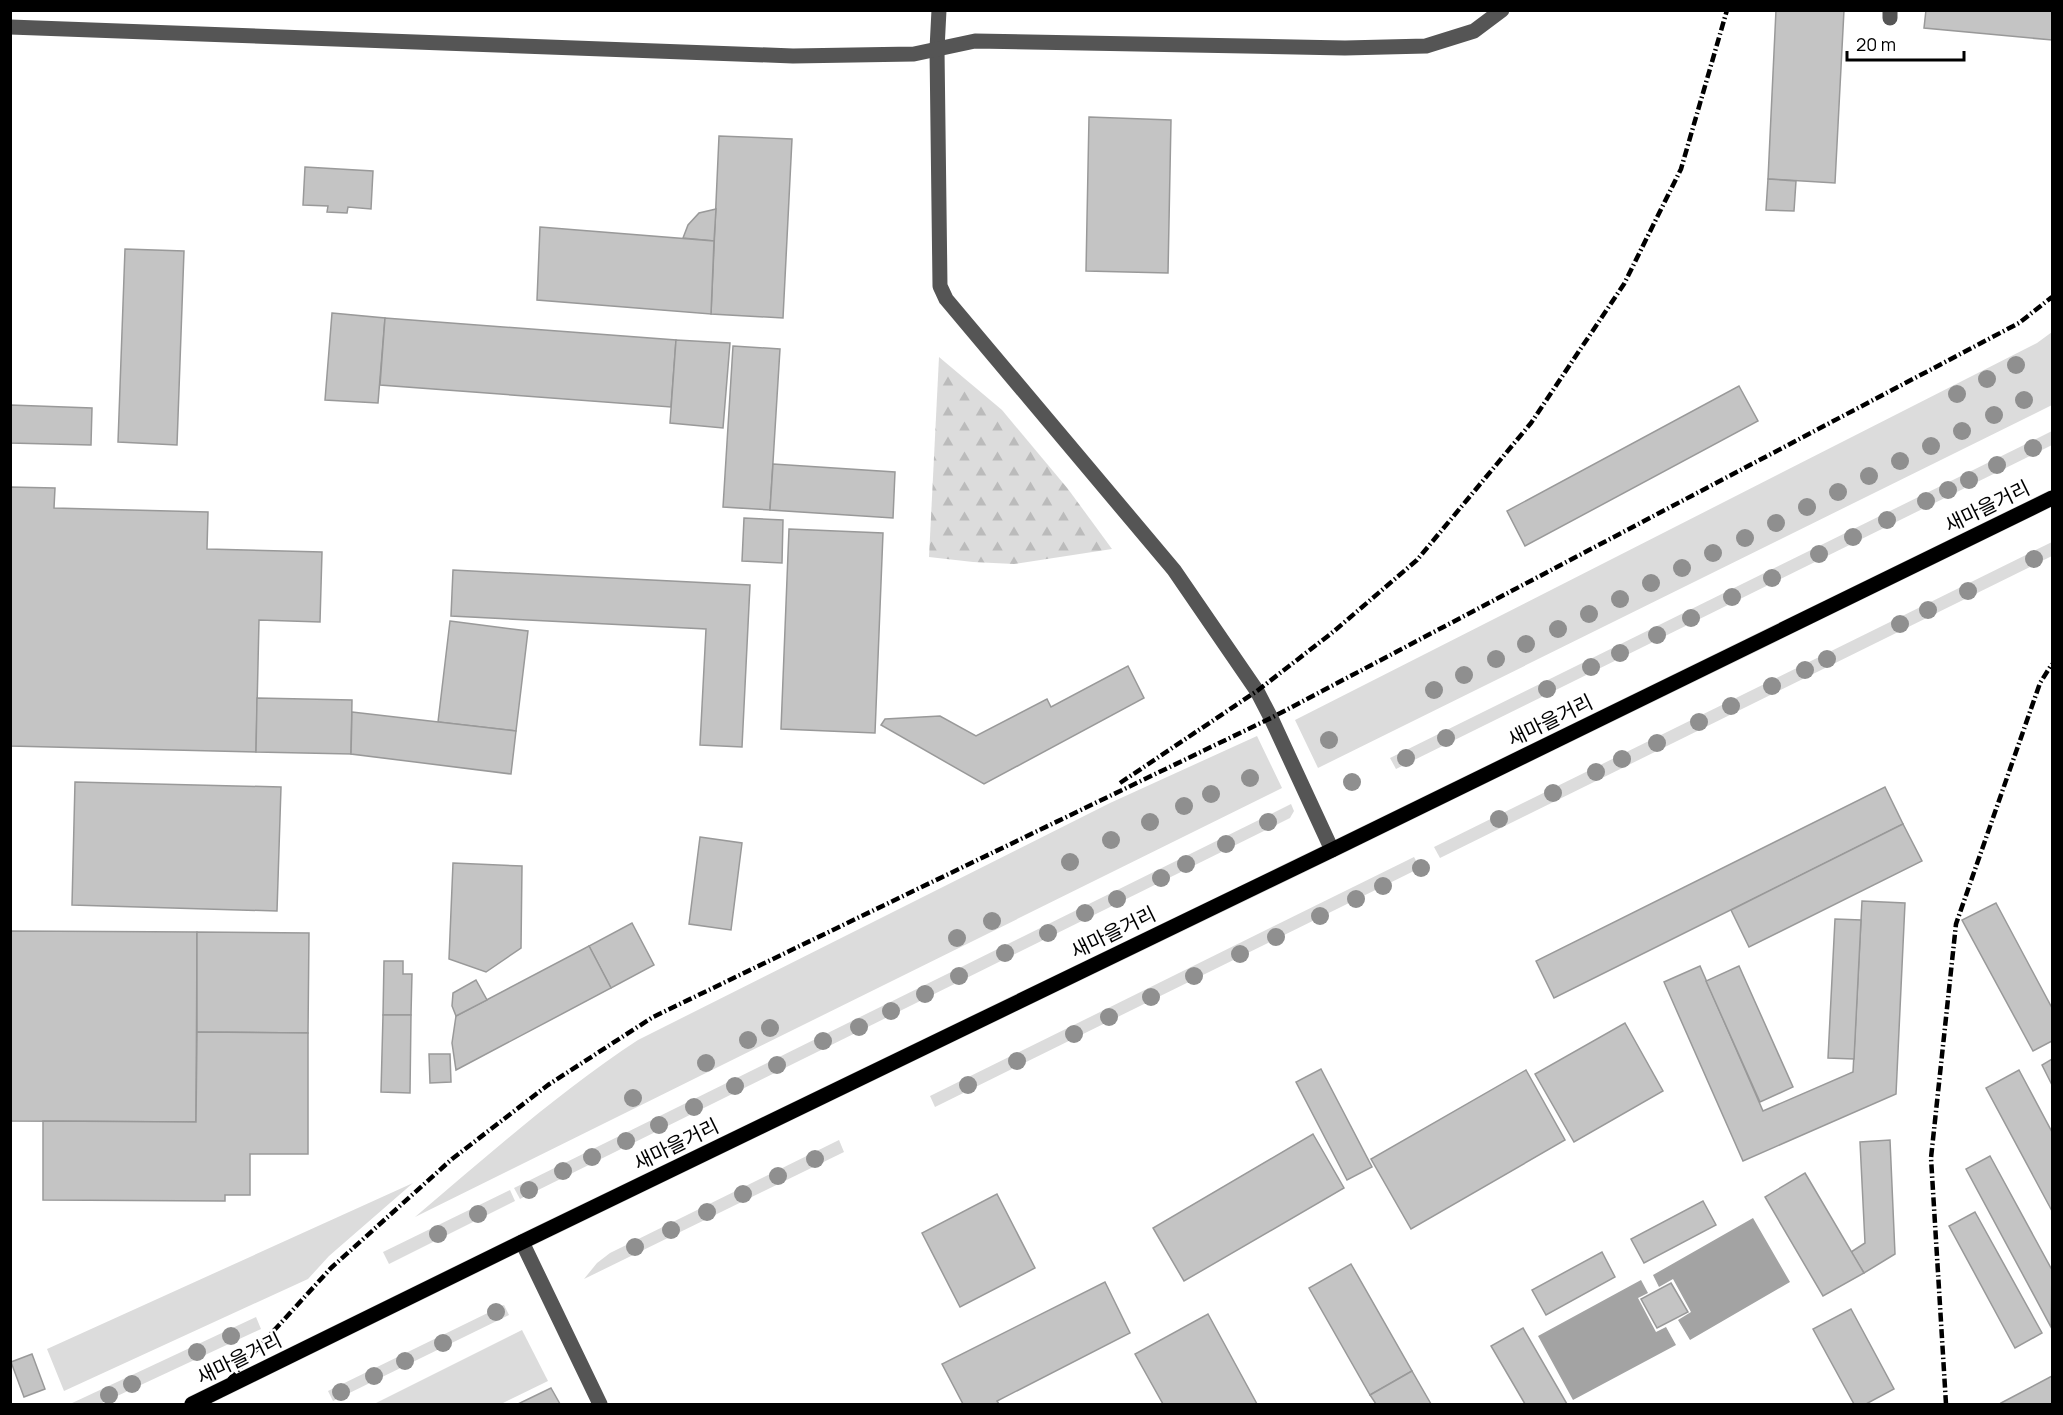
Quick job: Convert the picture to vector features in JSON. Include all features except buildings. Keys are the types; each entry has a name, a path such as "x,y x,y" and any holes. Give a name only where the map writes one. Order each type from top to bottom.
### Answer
{"main road":[{"name":"새마을거리","path":"192,1404 2052,498"}],"street":[{"path":"939,10 937,49 939,275 940,286 946,299 1174,570 1257,690 1332,850"},
{"path":"10,27 793,56 914,54 975,41 1345,48 1426,46 1474,31 1502,10"},
{"path":"522,1242 600,1404"}],"green space":[{"path":"2052,332 2052,405 1318,768 1295,720 2037,343"},
{"path":"939,357 1002,410 1068,489 1112,549 1014,564 929,557"},
{"path":"2052,431 2052,445 1396,769 1390,758"},
{"path":"2052,542 2052,556 1440,858 1434,847"},
{"path":"1257,736 1282,788 415,1217 552,1103 638,1040 1110,803"},
{"path":"1291,804 1294,811 1290,818 520,1199 514,1188"},
{"path":"1414,857 1420,868 935,1107 930,1096"},
{"path":"839,1140 844,1152 584,1279 597,1263 610,1253"},
{"path":"413,1183 329,1256 308,1279 64,1391 47,1349"},
{"path":"510,1190 515,1201 389,1264 383,1252"},
{"path":"504,1305 509,1315 333,1401 328,1391"},
{"path":"256,1317 261,1329 100,1404 70,1404"},
{"path":"522,1330 548,1381 501,1404 374,1404"}],"shaded area":[{"path":"1753,1218 1790,1282 1690,1340 1678,1320 1691,1312 1673,1279 1659,1287 1653,1275"},
{"path":"1641,1280 1648,1293 1638,1298 1656,1332 1666,1327 1676,1345 1573,1400 1538,1336"}],"railway":[{"path":"1120,783 1257,691 1333,632 1417,560 1531,423 1624,284 1681,169 1727,10"},
{"path":"207,1404 331,1268 452,1159 548,1085 653,1017 1271,718 2019,323 2052,297"},
{"path":"1946,1404 1931,1158 1956,924 2040,683 2052,664"}]}
